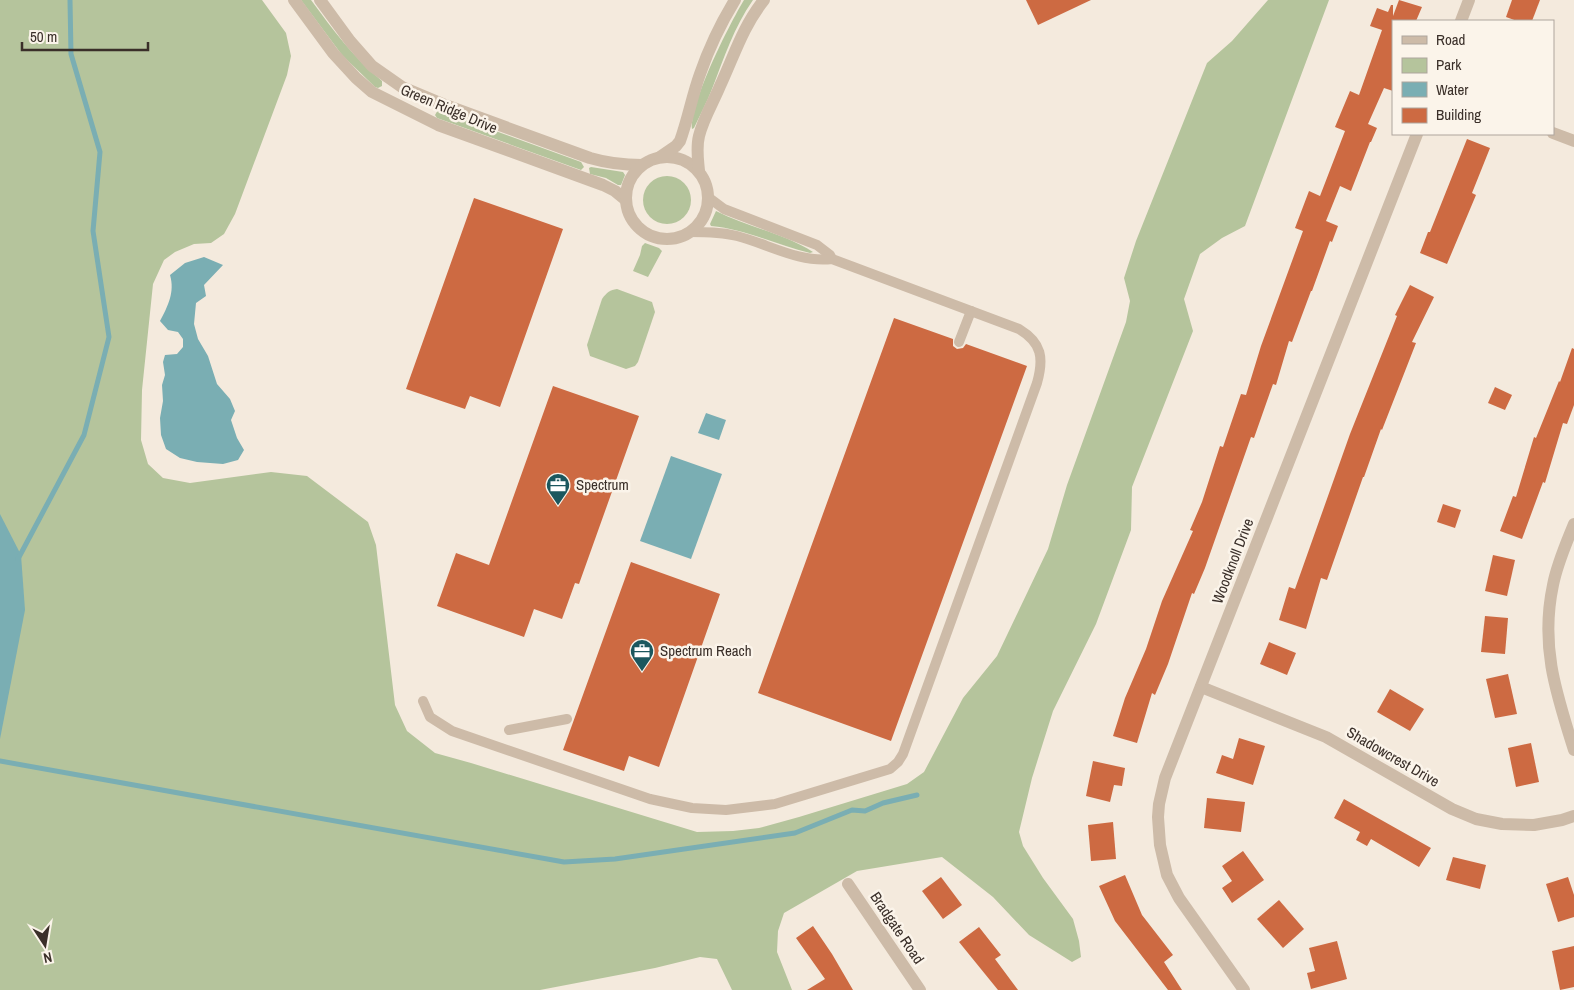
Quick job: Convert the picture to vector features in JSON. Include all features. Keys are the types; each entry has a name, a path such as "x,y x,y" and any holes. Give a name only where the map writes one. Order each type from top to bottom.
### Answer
{"street":[{"name":"Green Ridge Drive","path":"294,0 333,53 372,92 438,125 603,185 626,200"},
{"name":"Green Ridge Drive","path":"320,0 350,41 372,66 402,87 463,112 590,158 604,162 642,165"},
{"path":"660,157 680,158 690,163 699,171 705,181 708,197 705,214 699,224 690,232 680,237 668,239 646,233 632,219 628,210 627,190 635,172 642,165 660,157 680,141 709,49 735,0"},
{"path":"699,171 697,149 705,119 722,84 742,34 764,0"},
{"path":"1460,20 1469,0"},
{"path":"1554,133 1574,141"},
{"name":"Woodknoll Drive","path":"1244,990 1179,898 1167,874 1160,845 1159,804 1165,778 1417,135"},
{"path":"1574,524 1553,584 1548,633 1554,683 1574,750"},
{"name":"Shadowcrest Drive","path":"1201,687 1318,734 1452,810 1476,819 1520,825 1544,823 1574,816"},
{"name":"Bradgate Road","path":"848,884 920,990"}],"lane":[{"path":"708,197 724,210 817,245 830,255 832,259"},
{"path":"423,701 430,717 452,731 650,799 692,808 726,810 775,804 890,769 903,754 1034,392 1042,357 1028,334 1019,328 832,259 811,259 796,256 739,236 723,233 690,232"},
{"path":"959,342 970,311"},
{"path":"509,730 567,719"}],"green space":[{"path":"0,0 262,0 286,33 291,56 287,75 235,214 224,234 211,243 194,244 175,252 164,260 153,284 142,390 141,440 148,464 163,478 190,483 271,472 307,476 368,522 376,545 395,705 407,731 435,753 697,832 759,828 907,784 924,772 963,698 997,656 1048,549 1067,485 1126,322 1130,301 1124,278 1136,241 1207,63 1232,41 1268,0 1329,0 1245,226 1222,238 1200,254 1184,299 1193,331 1132,487 1131,530 1096,624 1053,711 1032,778 1019,832 1023,846 1043,878 1073,919 1081,957 1072,962 1029,935 993,897 942,857 857,871 784,913 778,931 777,952 792,990 732,990 717,959 700,957 655,968 540,990 0,990"},
{"path":"301,0 311,0 353,53 382,81 382,86 375,87 342,55"},
{"path":"744,0 753,0 735,32 708,99 692,129 697,101 704,83 720,45"},
{"path":"438,110 581,162 584,167 581,170 437,118 435,115"},
{"path":"589,168 623,172 625,175 621,185 606,178 590,174"},
{"path":"667,176 676,178 684,183 689,191 691,200 689,209 684,217 676,222 667,224 658,222 650,217 645,209 643,200 645,191 650,183 658,178"},
{"path":"716,211 790,240 813,252 798,250 736,230 711,226 710,224"},
{"path":"645,243 662,251 648,277 633,271 642,246"},
{"path":"617,289 652,302 655,312 638,362 635,366 626,369 590,356 587,345 602,299 612,290"}],"water":[{"path":"204,257 223,265 204,285 206,296 196,303 194,324 198,339 208,356 217,384 230,399 235,411 231,420 237,438 244,450 238,460 223,464 197,462 180,458 166,449 161,435 162,385 165,375 163,362 165,355 177,354 183,347 183,339 178,332 168,330 160,321 171,293 170,275 185,263"},
{"path":"706,413 726,420 719,440 698,433"},
{"path":"671,456 722,474 691,559 640,541"},
{"path":"0,514 21,555 25,610 0,739"}],"building":[{"path":"1026,0 1091,0 1038,25"},
{"path":"1399,0 1422,7 1416,20 1392,20 1392,91 1384,88 1368,124 1377,128 1351,191 1340,186 1326,221 1338,226 1332,242 1330,241 1292,342 1289,341 1276,385 1273,384 1254,438 1251,437 1205,568 1194,594 1192,593 1168,664 1155,695 1152,693 1137,743 1113,736 1125,698 1146,649 1162,601 1193,531 1190,530 1202,502 1220,446 1223,447 1241,394 1246,395 1261,346 1303,231 1295,228 1309,191 1320,196 1345,131 1335,127 1350,91 1359,95 1382,30 1370,26 1377,8 1388,12 1391,5 1393,5 1393,16"},
{"path":"1512,0 1540,0 1532,20 1514,20 1506,17"},
{"path":"1467,139 1490,148 1472,193 1476,195 1447,264 1420,253"},
{"path":"474,198 563,229 500,407 470,396 465,409 406,389"},
{"path":"1410,285 1434,297 1412,342 1416,343 1381,429 1327,580 1321,578 1306,629 1279,620 1289,587 1295,589 1350,434 1397,316 1395,315"},
{"path":"894,318 953,339 953,346 957,349 963,348 966,344 1027,366 891,741 758,693"},
{"path":"1572,348 1574,349 1574,405 1567,424 1563,423 1545,483 1543,482 1522,539 1500,531 1513,496 1516,497 1534,437 1536,438 1560,382"},
{"name":"Spectrum","path":"553,386 639,416 579,584 575,583 562,619 534,609 524,637 437,606 456,553 489,565"},
{"path":"1495,387 1512,395 1505,410 1488,403"},
{"path":"1443,504 1461,510 1455,528 1437,522"},
{"path":"1493,555 1515,560 1507,596 1485,591"},
{"name":"Spectrum Reach","path":"631,562 720,594 659,767 629,756 624,771 563,750"},
{"path":"1485,616 1508,618 1505,654 1481,652"},
{"path":"1269,642 1296,653 1287,675 1260,664"},
{"path":"1508,674 1517,714 1495,718 1486,679"},
{"path":"1390,689 1424,709 1410,731 1377,712"},
{"path":"1239,738 1265,746 1253,785 1216,773 1222,755 1233,759"},
{"path":"1531,743 1539,782 1516,787 1508,748"},
{"path":"1093,761 1125,768 1122,786 1114,785 1110,802 1086,796"},
{"path":"1207,798 1245,802 1241,832 1204,828"},
{"path":"1344,799 1431,848 1419,867 1371,839 1367,846 1356,840 1360,832 1334,818"},
{"path":"1113,822 1116,859 1091,861 1088,825"},
{"path":"1243,851 1264,880 1232,903 1222,888 1232,881 1222,866"},
{"path":"1453,857 1486,865 1480,889 1446,880"},
{"path":"1125,875 1142,915 1173,955 1164,962 1182,990 1168,990 1115,921 1099,886"},
{"path":"941,877 962,905 943,919 922,891"},
{"path":"1568,877 1574,895 1574,917 1558,922 1546,884"},
{"path":"1279,900 1304,929 1283,948 1257,919"},
{"path":"813,926 853,990 807,990 825,979 796,938"},
{"path":"979,927 1001,955 995,959 1018,990 998,990 959,942"},
{"path":"1337,941 1347,979 1311,989 1307,973 1315,971 1309,948"},
{"path":"1574,946 1574,987 1560,990 1552,951"}],"waterway":[{"path":"18,559 84,435 109,337 93,231 100,152 71,54 70,0"},
{"path":"0,761 564,862 615,859 795,833 852,810 865,811 883,803 917,795"}],"place":[{"name":"Spectrum","path":"558,506"},
{"name":"Spectrum Reach","path":"642,672"}]}
